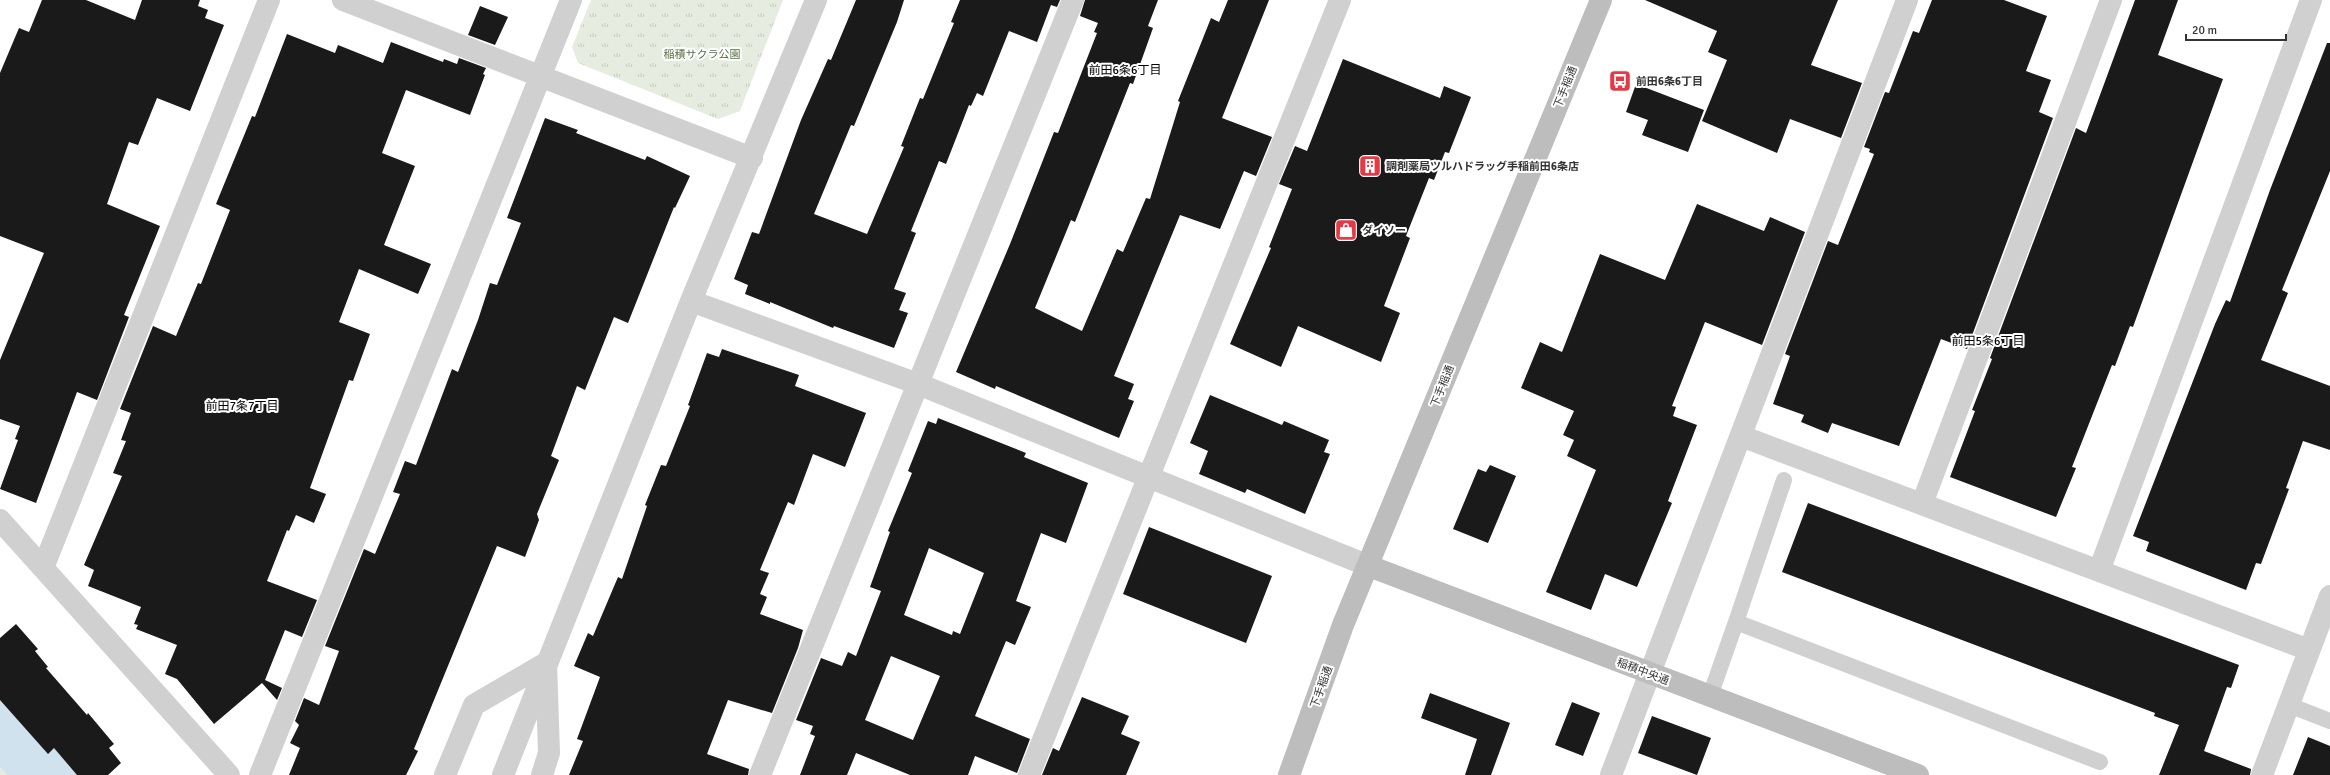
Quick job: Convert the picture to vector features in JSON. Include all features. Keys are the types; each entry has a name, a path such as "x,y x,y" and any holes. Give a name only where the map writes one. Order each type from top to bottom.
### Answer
{"main road":[{"name":"下手稲通","path":"1289,775 1344,625 1601,0"},
{"name":"稲積中央通","path":"1369,566 1918,775"}],"street":[{"path":"43,568 269,0"},
{"path":"343,0 540,78 752,158"},
{"path":"260,775 571,0"},
{"path":"503,775 546,663 691,301 752,158 816,0"},
{"path":"760,775 1073,0"},
{"path":"1029,775 1150,478 1340,0"},
{"path":"1611,775 1907,0"},
{"path":"1922,504 2111,0"},
{"path":"2099,571 2311,0"},
{"path":"691,301 918,384 1369,566"},
{"path":"1741,436 2310,650"},
{"path":"0,520 229,775"},
{"path":"2262,775 2330,596"},
{"path":"445,775 474,704 546,663"},
{"path":"542,775 549,752 546,663"}],"lane":[{"path":"1710,696 1784,480"},
{"path":"1736,622 2100,762"},
{"path":"2289,705 2330,721"}],"green space":[{"name":"稲積サクラ公園","path":"591,0 783,0 740,111 718,119 578,63 572,47"},
{"path":"0,733 36,775 0,775"}],"building":[{"path":"42,0 86,0 135,20 142,0 200,0 198,6 208,10 205,18 224,25 190,111 157,98 138,145 129,142 107,204 160,226 124,315 129,317 97,400 77,392 36,503 0,489 18,440 15,439 20,426 0,419 0,360 44,253 0,236 0,73 19,28 29,32"},
{"path":"856,0 904,0 897,22 854,126 851,125 814,214 867,234 904,147 901,146 920,98 923,99 954,23 951,22 960,0 1060,0 1057,7 1051,5 1037,42 1009,31 983,96 977,93 971,106 969,105 946,164 939,161 911,231 916,233 894,289 906,293 899,310 908,313 894,348 834,326 833,328 770,302 770,304 745,294 748,285 734,279 752,232 759,234 801,120 828,59 831,60"},
{"path":"1085,0 1158,0 1148,26 1153,28 1133,84 1130,83 1075,222 1071,220 1035,308 1082,331 1117,249 1123,252 1146,198 1150,199 1180,102 1178,101 1211,18 1219,22 1228,0 1269,0 1222,118 1272,137 1256,176 1244,171 1220,229 1180,215 1114,376 1134,384 1128,399 1134,401 1119,438 996,386 995,389 956,372 1010,244 1054,132 1058,133 1097,33 1094,32 1098,23 1080,16"},
{"path":"1645,0 1838,0 1811,65 1862,83 1841,138 1790,119 1777,153 1702,121 1727,60 1708,52 1717,31"},
{"path":"1932,0 2004,0 2047,16 2026,71 2051,80 2039,112 2053,118 1967,349 1941,339 1899,446 1832,423 1828,433 1801,422 1804,415 1773,404 1790,356 1785,354 1828,241 1838,245 1874,154 1869,152 1870,149 1864,147 1885,92 1889,93 1913,31 1919,33"},
{"path":"2135,0 2178,0 2158,55 2223,79 2133,327 2130,326 2115,366 2112,365 2072,467 2076,468 2056,517 1950,477 1975,411 1972,410 1992,359 1990,358 2076,128 2086,133"},
{"path":"480,6 508,17 495,45 468,35"},
{"path":"287,34 335,53 338,45 383,63 391,42 443,62 444,59 457,64 459,58 486,68 483,74 485,75 470,115 406,90 382,153 415,166 384,245 431,264 418,294 359,269 339,322 370,334 353,381 349,380 310,488 326,494 314,523 296,515 289,531 287,530 267,581 317,600 302,637 285,630 265,680 282,688 277,700 262,683 214,724 177,679 165,674 177,645 136,629 138,625 134,624 141,607 88,586 94,570 84,565 122,476 113,473 126,441 121,440 131,413 120,409 153,326 176,336 198,283 201,284 230,210 216,204 252,116 255,117"},
{"path":"2327,43 2330,43 2330,171 2282,290 2288,293 2261,360 2330,386 2330,450 2303,441 2286,488 2289,489 2261,564 2256,563 2246,590 2146,551 2149,542 2133,536 2215,324 2226,300 2230,302 2270,190"},
{"name":"調剤薬局ツルハドラッグ手稲前田6条店","path":"1343,59 1440,98 1444,86 1471,97 1449,153 1445,152 1434,180 1429,178 1406,236 1410,238 1384,306 1400,313 1381,362 1298,326 1281,367 1230,344 1271,248 1269,247 1292,189 1279,184 1295,146 1307,151"},
{"path":"1636,84 1704,110 1688,152 1642,135 1648,120 1626,112"},
{"path":"545,118 578,130 576,133 645,160 647,156 690,176 675,208 674,207 628,323 614,317 585,390 577,386 551,456 559,460 537,514 539,520 525,557 497,546 414,749 418,751 406,775 289,775 300,748 290,743 299,725 295,721 304,698 319,705 339,651 325,646 364,549 375,554 400,494 393,492 405,461 416,465 452,369 458,372 478,320 490,283 497,285 521,223 507,218"},
{"path":"1697,204 1764,231 1770,217 1805,232 1762,345 1705,322 1672,406 1676,407 1673,416 1697,425 1668,501 1672,503 1637,587 1605,574 1591,610 1546,592 1596,470 1567,456 1574,440 1563,435 1574,411 1521,388 1540,342 1562,352 1600,254 1665,280"},
{"path":"722,349 799,375 795,386 866,413 845,467 813,454 794,505 788,502 760,570 769,573 760,594 767,597 760,614 803,630 798,648 772,713 728,700 707,754 749,769 748,775 569,775 583,741 577,739 600,677 574,666 588,633 593,636 618,577 622,579 647,506 645,505 661,465 666,466 690,406 688,405 707,353 719,357"},
{"path":"1210,395 1282,425 1284,421 1329,440 1324,452 1330,454 1305,514 1247,489 1245,493 1199,474 1208,451 1190,443"},
{"path":"938,418 1026,453 1024,457 1088,483 1066,543 1041,533 1016,601 1031,607 1015,645 1006,641 975,716 1030,739 1017,773 975,756 968,775 910,775 856,753 847,775 800,775 815,736 810,734 813,726 796,720 821,658 842,666 848,652 856,656 881,591 870,587 890,532 888,531 912,473 908,471 928,421 936,424","holes":["929,548 984,573 960,634 953,631 952,635 904,615","891,656 940,676 913,740 865,720"]},
{"path":"1490,465 1516,476 1488,543 1453,529 1478,469 1486,472"},
{"path":"1808,503 2239,665 2231,688 2227,687 2204,751 2251,769 2250,775 2159,775 2179,725 2154,716 2155,713 1782,572"},
{"path":"1149,527 1272,576 1246,643 1123,594"},
{"path":"16,624 38,649 35,651 48,667 46,668 87,715 88,713 114,744 109,748 121,763 108,775 77,775 54,748 48,754 0,700 0,638"},
{"path":"1430,693 1510,723 1491,775 1465,775 1477,739 1421,718"},
{"path":"1082,697 1129,716 1121,734 1140,742 1126,775 1042,775 1053,748 1059,751"},
{"path":"1572,702 1600,713 1583,756 1555,745"},
{"path":"1652,716 1711,738 1697,775 1638,753"},
{"path":"2308,737 2330,746 2330,775 2293,775"}],"waterway":[{"path":"0,721 47,775"}],"place":[{"name":"前田6条6丁目","path":"1620,81"},
{"name":"調剤薬局ツルハドラッグ手稲前田6条店","path":"1370,166"},
{"name":"ダイソー","path":"1346,230"}],"district":[{"name":"前田6条6丁目","path":"1125,70"},
{"name":"前田5条6丁目","path":"1988,341"},
{"name":"前田7条7丁目","path":"242,406"}]}
